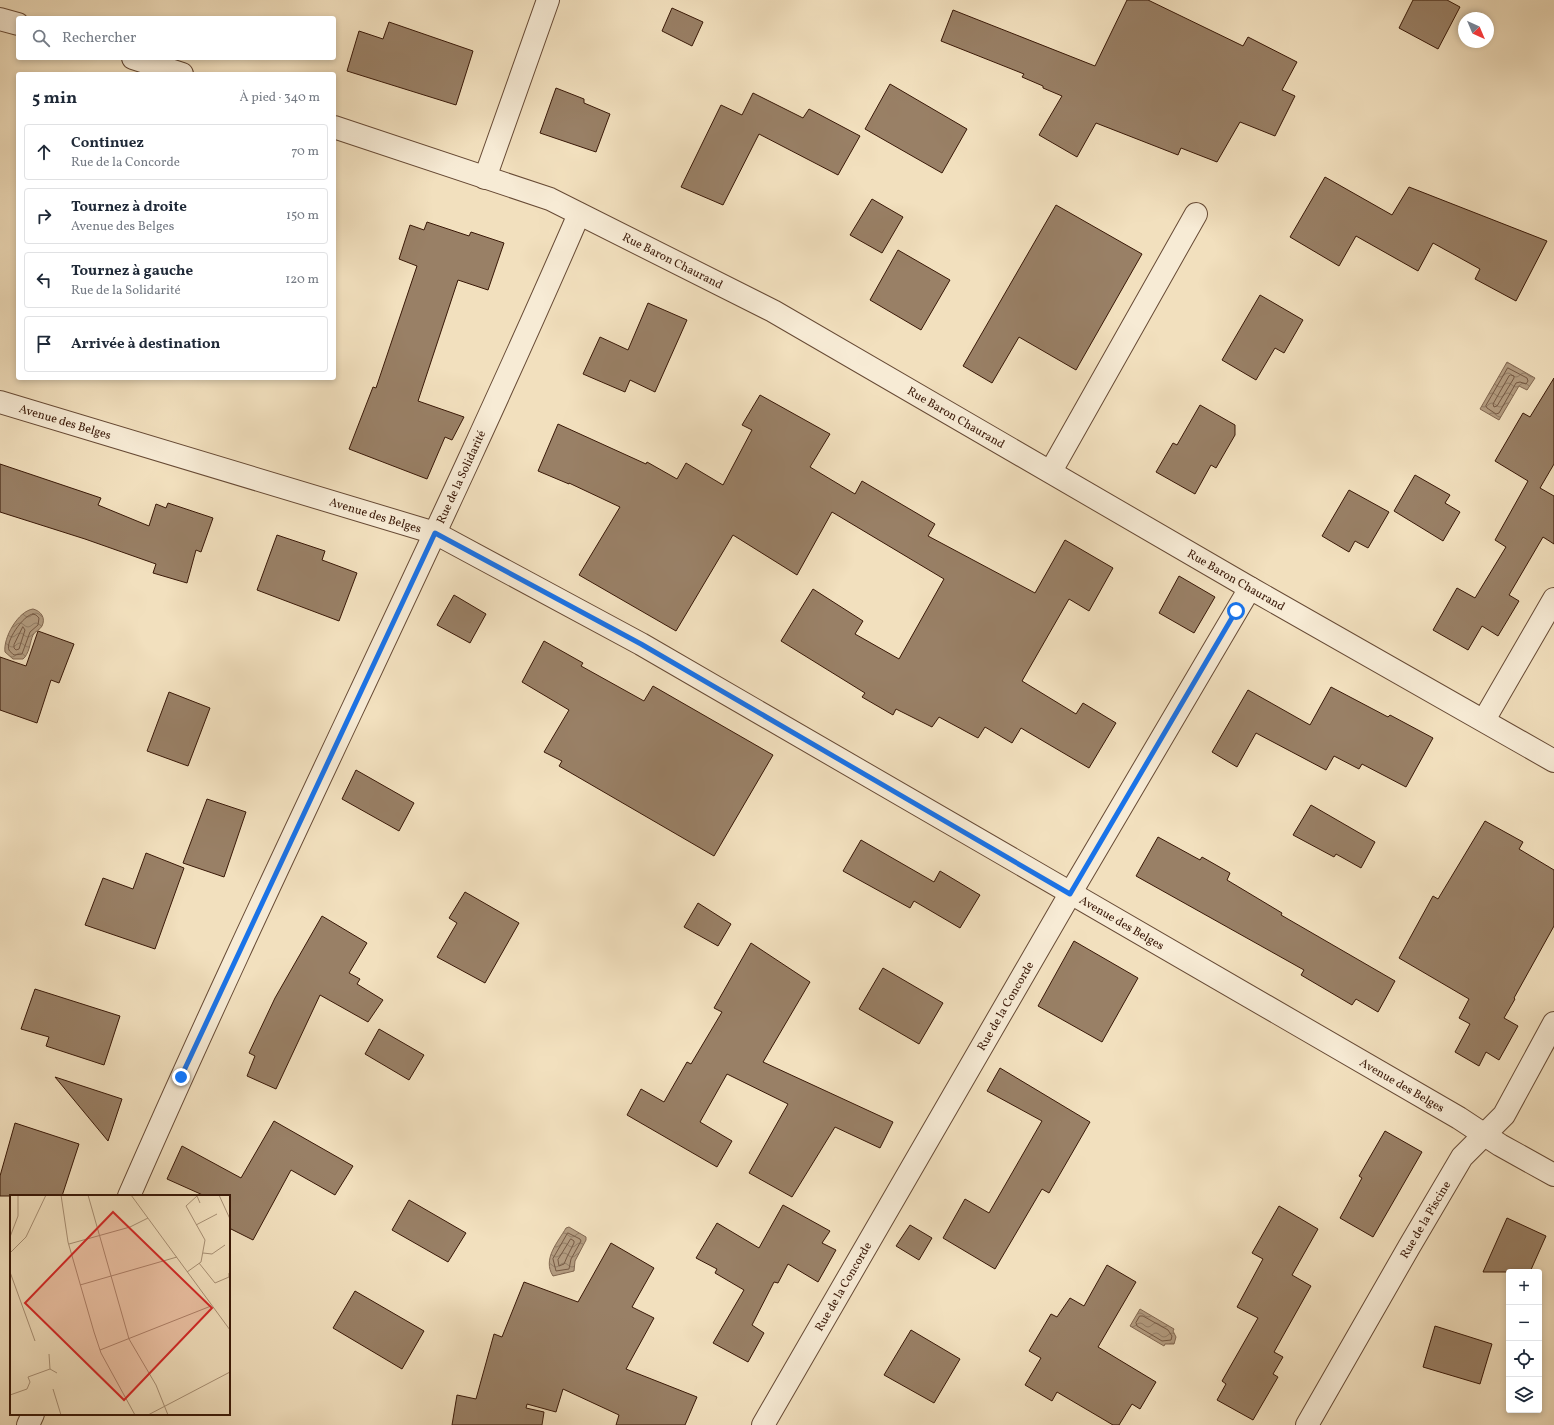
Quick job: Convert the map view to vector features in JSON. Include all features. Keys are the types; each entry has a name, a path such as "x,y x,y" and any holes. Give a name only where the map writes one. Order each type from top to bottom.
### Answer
{"street":[{"path":"485,178 548,0"},
{"path":"0,19 16,23"},
{"path":"139,60 176,72"},
{"name":"Rue Baron Chaurand","path":"336,128 550,200 772,311 1051,471 1250,588 1554,761"},
{"name":"Rue de la Solidarité","path":"129,1195 181,1077 534,319 579,214"},
{"path":"1051,471 1196,214"},
{"name":"Avenue des Belges","path":"0,402 435,533 648,648 1070,894 1459,1118 1484,1135 1554,1175"},
{"name":"Rue de la Concorde","path":"763,1425 1070,894 1250,588"},
{"path":"1484,720 1554,600"},
{"name":"Rue de la Piscine","path":"1308,1425 1462,1157 1504,1115 1554,1023"},
{"path":"28,1425 33,1415"}],"water":[{"path":"1507,362 1535,378 1527,390 1519,386 1499,420 1480,409"},
{"path":"33,609 42,615 42,626 33,635 25,657 23,659 13,659 5,652 6,640 17,620 27,611"},
{"path":"569,1227 586,1237 586,1240 575,1261 574,1271 553,1276 550,1270 550,1257 559,1239 566,1228"},
{"path":"1140,1309 1174,1329 1173,1331 1176,1337 1174,1344 1165,1344 1164,1346 1130,1326"}],"building":[{"path":"1127,0 1148,0 1243,46 1248,37 1297,62 1282,90 1295,96 1275,136 1240,122 1217,162 1181,148 1178,155 1096,123 1077,157 1039,135 1062,96 1022,77 1024,74 941,41 953,10 1095,66"},
{"path":"1413,0 1447,0 1460,7 1438,49 1399,28"},
{"path":"672,8 703,22 692,46 662,31"},
{"path":"389,22 473,51 456,105 347,71 359,31 383,39"},
{"path":"890,84 967,129 942,173 865,129"},
{"path":"556,88 584,99 584,103 610,114 596,152 540,133"},
{"path":"753,93 803,118 809,109 860,136 838,175 759,134 723,205 681,187 721,105 742,115"},
{"path":"1325,177 1392,215 1409,187 1547,241 1516,301 1475,279 1480,269 1433,243 1418,271 1356,236 1339,266 1290,237"},
{"path":"872,199 903,217 882,253 850,235"},
{"path":"1056,205 1142,254 1076,370 1019,337 992,383 963,366"},
{"path":"427,222 469,236 471,232 504,243 488,290 458,280 418,401 464,417 452,440 445,437 427,479 349,449 373,387 376,388 417,266 399,259 410,225 424,230"},
{"path":"898,250 950,280 921,330 870,300"},
{"path":"1260,295 1303,320 1284,353 1275,348 1256,380 1222,360"},
{"path":"648,303 687,320 655,392 630,380 625,392 583,374 600,337 628,350"},
{"path":"1554,378 1554,464 1540,488 1554,496 1554,544 1543,537 1509,595 1519,601 1498,636 1482,626 1468,650 1433,630 1457,588 1475,598 1506,547 1495,540 1528,481 1495,461 1523,413 1530,417"},
{"path":"760,395 830,434 810,467 855,494 862,481 935,524 928,536 1035,593 1065,540 1113,568 1089,611 1069,599 1022,681 1076,714 1083,703 1116,723 1089,768 1021,728 1012,743 985,727 978,738 939,717 932,727 896,709 893,715 862,697 865,693 781,641 813,589 863,621 855,634 899,659 944,579 832,512 797,575 733,535 676,631 579,575 620,507 569,483 538,471 558,424 646,464 647,462 677,479 686,463 723,485 752,430 742,425"},
{"path":"1200,405 1235,425 1235,435 1216,468 1211,465 1195,494 1156,472 1173,443 1177,445"},
{"path":"0,464 101,498 98,505 149,526 156,504 166,508 168,503 213,518 201,552 196,550 187,583 153,573 156,564 85,539 0,512"},
{"path":"1415,475 1450,495 1445,503 1460,512 1443,541 1394,511"},
{"path":"1349,490 1389,512 1368,548 1355,541 1349,552 1322,536"},
{"path":"277,535 325,551 322,560 357,573 339,621 257,590"},
{"path":"1179,576 1215,597 1194,633 1159,613"},
{"path":"454,595 486,614 470,643 437,625"},
{"path":"38,631 74,644 59,683 51,680 37,723 0,710 0,657 26,666"},
{"path":"544,641 583,663 581,666 644,701 653,686 773,755 714,856 559,766 562,761 544,752 569,710 522,682"},
{"path":"1331,687 1388,717 1390,715 1433,738 1406,787 1362,764 1359,769 1334,756 1326,770 1256,733 1237,767 1212,752 1248,690 1310,725"},
{"path":"169,692 210,708 188,766 147,751"},
{"path":"356,770 414,803 399,831 342,799"},
{"path":"207,799 246,812 224,877 183,863"},
{"path":"1311,805 1375,842 1361,868 1336,854 1334,857 1293,835"},
{"path":"1485,821 1523,842 1519,849 1554,870 1554,926 1504,1018 1518,1026 1499,1060 1486,1052 1479,1066 1455,1052 1470,1024 1459,1018 1469,999 1399,958 1433,896 1438,899"},
{"path":"1158,837 1200,860 1202,857 1230,873 1227,880 1282,913 1281,915 1395,981 1378,1012 1356,999 1352,1005 1301,975 1304,970 1136,876"},
{"path":"861,840 934,882 940,871 980,895 960,928 914,901 910,908 843,871"},
{"path":"146,853 184,868 155,949 85,925 103,878 133,889"},
{"path":"465,892 519,923 485,983 437,957 457,923 449,918"},
{"path":"698,903 731,924 718,946 684,927"},
{"path":"322,916 367,943 349,973 360,979 357,984 383,1000 368,1022 320,995 276,1089 247,1076 255,1056 249,1053 275,998"},
{"path":"1074,941 1138,978 1102,1042 1038,1006"},
{"path":"751,943 810,982 763,1062 893,1122 880,1148 835,1127 792,1197 749,1173 788,1104 727,1074 700,1122 732,1141 717,1167 627,1115 641,1089 664,1102 687,1062 691,1064 722,1012 714,1008"},
{"path":"883,968 943,1003 919,1044 859,1009"},
{"path":"35,989 120,1016 104,1065 46,1046 49,1037 21,1029"},
{"path":"379,1029 424,1055 409,1080 365,1054"},
{"path":"1000,1068 1090,1122 1049,1193 1042,1189 995,1269 943,1238 965,1199 989,1213 1042,1121 987,1091"},
{"path":"55,1077 122,1099 108,1141"},
{"path":"274,1121 353,1166 335,1195 291,1170 253,1240 230,1228 230,1195 203,1195 167,1179 182,1146 241,1178"},
{"path":"15,1123 79,1144 62,1195 0,1196 0,1176"},
{"path":"1385,1131 1422,1152 1373,1237 1340,1218 1362,1178 1359,1176"},
{"path":"409,1200 466,1233 448,1262 392,1230"},
{"path":"783,1205 830,1231 822,1243 836,1250 818,1282 788,1264 778,1283 774,1282 752,1325 764,1333 748,1362 713,1343 744,1290 715,1273 717,1269 696,1258 717,1223 759,1248"},
{"path":"1279,1206 1318,1229 1292,1275 1311,1286 1274,1352 1283,1357 1273,1374 1278,1377 1253,1420 1217,1400 1226,1384 1222,1381 1258,1318 1237,1307 1263,1259 1252,1253"},
{"path":"1507,1218 1546,1236 1531,1269 1506,1269 1506,1272 1483,1272"},
{"path":"910,1225 932,1238 919,1260 896,1246"},
{"path":"611,1243 654,1268 632,1307 654,1318 626,1369 697,1397 685,1425 616,1425 619,1415 563,1389 556,1412 527,1404 526,1408 544,1412 542,1425 452,1425 457,1395 476,1399 494,1334 502,1337 524,1282 578,1302"},
{"path":"1107,1265 1136,1282 1098,1347 1156,1382 1140,1409 1132,1404 1119,1425 1113,1425 1057,1392 1052,1401 1025,1385 1041,1358 1029,1351 1051,1314 1057,1317 1070,1298 1084,1306"},
{"path":"355,1291 424,1331 402,1369 333,1328"},
{"path":"1435,1326 1492,1344 1480,1384 1423,1367"},
{"path":"911,1330 960,1359 934,1403 884,1375"}],"route":[{"path":"181,1077 435,533 641,644 1070,894 1236,611"}]}
